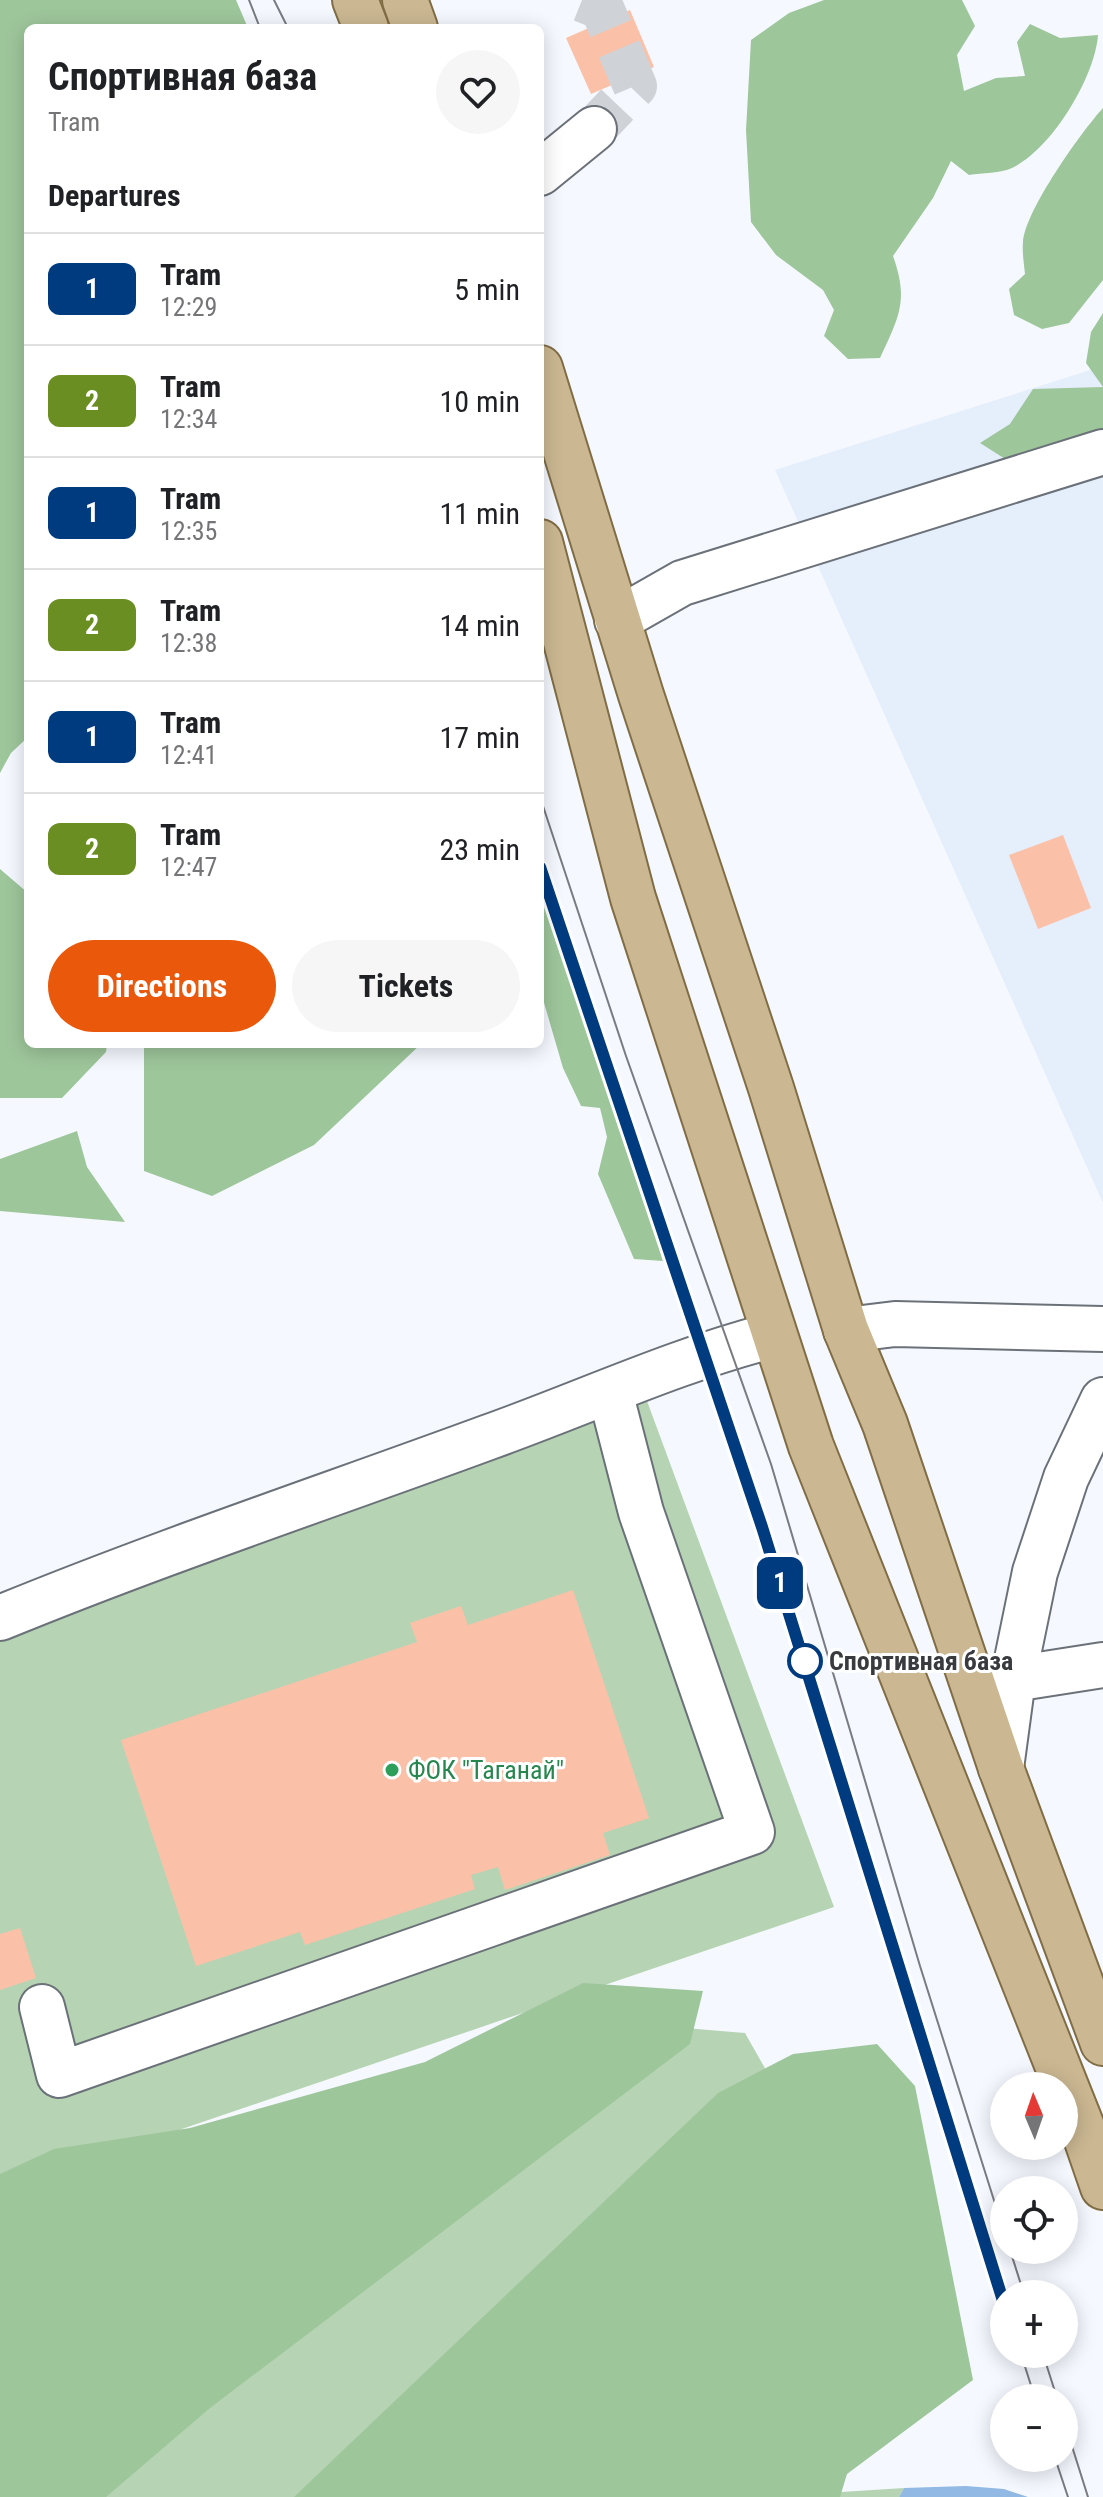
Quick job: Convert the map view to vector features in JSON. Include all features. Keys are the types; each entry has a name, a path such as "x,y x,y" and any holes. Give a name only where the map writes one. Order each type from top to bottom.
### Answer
{"main road":[{"path":"355,0 364,24"},
{"path":"405,0 414,24"},
{"path":"544,381 617,620 771,1088 846,1330 885,1424 1001,1768 1103,2043"},
{"path":"544,557 633,898 811,1446 1084,2132 1103,2187"},
{"path":"774,1335 846,1330"}],"lane":[{"path":"544,170 594,129"},
{"path":"617,620 682,583 1103,452"},
{"path":"846,1330 895,1324 1103,1329"},
{"path":"0,1618 121,1569 610,1392 704,1354 774,1335"},
{"path":"42,2007 59,2075 752,1832 641,1512 610,1392"},
{"path":"1001,1768 1013,1679 1035,1572 1066,1478 1103,1400"},
{"path":"1013,1679 1103,1665"}],"shaded area":[{"path":"1103,366 1103,1203 775,470"}],"green space":[{"path":"0,0 236,0 246,24 24,24 24,741 11,753 0,773"},
{"path":"824,0 962,0 975,26 957,55 964,91 996,78 1025,76 1017,42 1030,24 1060,38 1098,35 1089,71 1080,91 1056,129 1027,159 1008,170 969,175 951,161 933,198 893,256 900,285 900,308 880,358 848,359 824,336 834,310 823,290 776,255 751,222 746,130 751,40 789,13"},
{"path":"1103,108 1103,280 1069,323 1042,329 1014,315 1009,289 1025,274 1023,242 1033,211 1069,153"},
{"path":"1103,313 1103,387 1086,363 1091,332"},
{"path":"1103,387 1103,434 1010,462 980,443 1010,424 1033,389"},
{"path":"0,869 24,890 24,1048 106,1048 62,1098 0,1098"},
{"path":"544,905 648,1207 663,1261 634,1259 598,1174 607,1137 600,1108 581,1106 563,1068 544,1003"},
{"path":"144,1048 417,1048 314,1145 212,1196 144,1171"},
{"path":"77,1131 87,1167 125,1222 0,1211 0,1159"},
{"name":"ФОК \"Таганай\"","path":"647,1401 834,1907 0,2191 0,1633"},
{"path":"583,1983 703,1991 690,2044 210,2408 106,2497 0,2497 0,2174 54,2149 190,2128 425,2062"},
{"path":"685,2028 745,2033 775,2086 841,2492 904,2488 899,2497 0,2497 0,2241"},
{"path":"877,2044 915,2086 973,2380 847,2474 840,2497 294,2497 718,2093 793,2054"}],"water":[{"path":"966,2486 1004,2489 1028,2497 899,2497 904,2488"}],"building":[{"path":"630,10 654,67 591,94 566,38"},
{"path":"1063,835 1091,908 1038,929 1009,855"},
{"name":"ФОК \"Таганай\"","path":"573,1590 649,1818 603,1833 610,1855 505,1890 498,1867 471,1875 475,1889 305,1945 300,1932 196,1966 121,1740 417,1642 410,1623 461,1606 468,1625"},
{"path":"20,1928 36,1978 0,1990 0,1934"}],"tunnel":[{"path":"582,0 602,8 635,86 594,129"}],"tram line":[{"path":"249,0 258,24"},
{"path":"274,0 286,24"},
{"path":"544,809 626,1056 771,1464 920,1966 990,2188"},
{"path":"544,879 744,1473 996,2280"},
{"name":"1","path":"544,879 762,1527 958,2166 996,2280"},
{"path":"1014,2264 1020,2280"},
{"path":"1025,2368 1031,2384"},
{"path":"1047,2368 1053,2384"},
{"path":"1078,2465 1088,2497"},
{"path":"1060,2472 1068,2497"}],"place":[{"name":"Спортивная база","path":"805,1661"},
{"name":"ФОК \"Таганай\"","path":"392,1770"}]}
